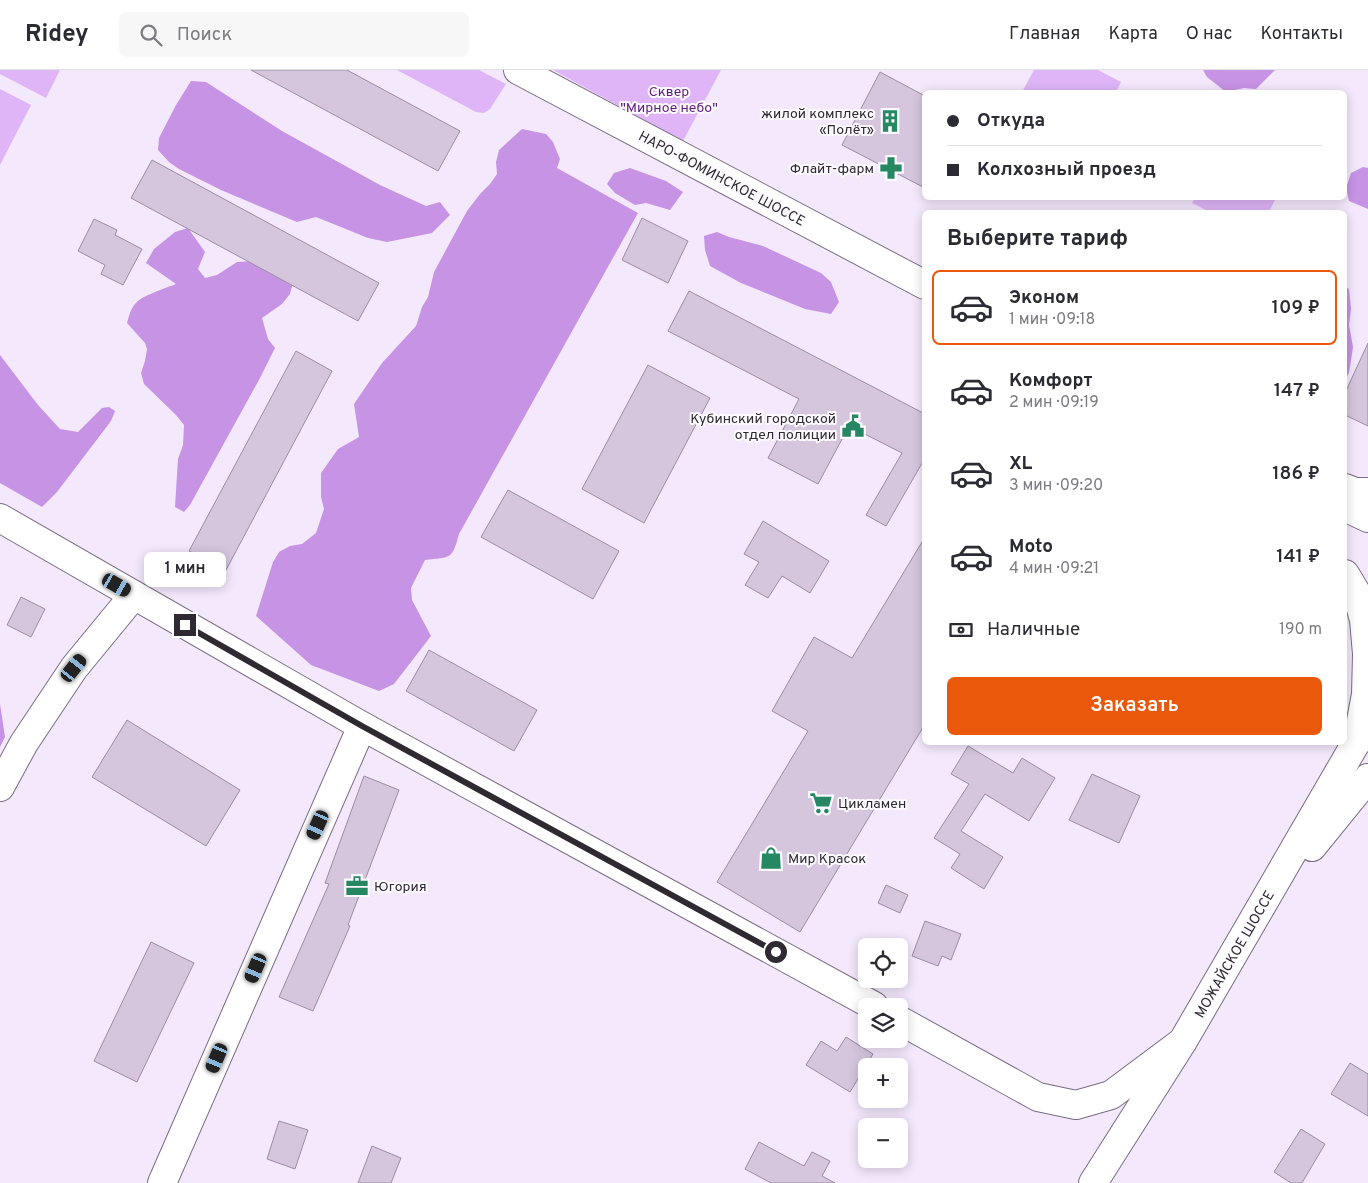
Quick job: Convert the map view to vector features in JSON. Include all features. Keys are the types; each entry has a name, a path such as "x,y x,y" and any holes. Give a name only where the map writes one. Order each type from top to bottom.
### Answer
{"street":[{"name":"НАРО-ФОМИНСКОЕ ШОССЕ","path":"518,70 922,283"},
{"path":"1347,489 1355,492 1368,492"},
{"path":"1347,507 1368,518"},
{"path":"0,518 362,726 859,998"},
{"path":"1347,577 1357,594 1364,620 1367,654 1363,732"},
{"path":"0,787 24,743 74,668 134,594"},
{"path":"162,1183 362,726"},
{"name":"МОЖАЙСКОЕ ШОССЕ","path":"1094,1183 1183,1042 1363,732"},
{"path":"1257,914 1368,778"},
{"path":"908,1025 1038,1097 1076,1105 1111,1095 1183,1042"}],"green space":[{"path":"0,70 60,70 46,98 0,74"},
{"path":"397,70 479,70 506,84 490,109 484,113 476,112"},
{"name":"Сквер \"Мирное небо\"","path":"553,70 721,70 683,141"},
{"path":"1034,70 1098,70 1121,82 1117,90 1023,90"},
{"path":"0,89 31,105 0,165"},
{"path":"1194,200 1275,200 1270,210 1206,210 1192,203"}],"shaded area":[{"path":"1203,70 1275,70 1256,89 1223,90 1207,77"},
{"path":"191,81 206,82 282,131 380,185 426,206 440,202 450,215 432,233 387,242 368,238 316,217 297,222 221,190 179,169 169,162 158,150 159,138"},
{"path":"522,129 546,134 553,142 560,159 557,168 638,213 459,534 452,553 449,556 425,560 411,588 412,600 431,636 394,684 379,691 311,665 256,616 273,562 279,552 290,546 302,544 316,533 324,509 321,497 321,473 338,449 359,437 354,404 382,363 416,326 422,307 428,297 434,272 467,211 497,174 496,162 499,150"},
{"path":"1363,167 1368,168 1368,209 1349,201 1347,185 1351,173"},
{"path":"630,168 666,181 683,192 670,210 646,203 635,205 615,193 607,184 614,173"},
{"path":"188,228 205,252 198,269 205,278 217,275 237,262 255,261 293,282 290,294 282,304 262,318 268,339 275,348 190,505 184,512 175,507 178,459 183,445 184,425 144,384 141,373 147,349 145,343 127,323 132,309 140,300 176,284 146,263 154,249 175,232"},
{"path":"717,232 763,246 821,273 831,282 839,302 831,314 805,309 741,283 710,266 705,250 704,236"},
{"path":"1347,288 1349,289 1351,309 1349,325 1353,347 1347,376"},
{"path":"0,355 38,405 60,429 78,432 102,408 109,407 115,411 111,421 57,492 42,507 0,483"},
{"path":"0,704 5,737 0,747"}],"building":[{"path":"251,70 347,70 460,131 438,171"},
{"name":"жилой комплекс «Полёт»","path":"880,72 922,94 922,186 842,145"},
{"path":"152,160 379,283 358,321 131,198"},
{"path":"642,218 688,241 668,283 622,260"},
{"path":"94,219 117,230 115,235 142,249 123,285 101,274 105,265 78,251"},
{"path":"689,291 922,412 922,463 886,526 866,515 902,453 849,426 818,484 768,458 799,399 668,331"},
{"path":"1368,343 1368,426 1347,416 1347,389"},
{"path":"296,351 332,371 226,570 189,551"},
{"path":"648,365 710,398 644,523 582,489"},
{"path":"508,490 619,551 593,599 481,537"},
{"path":"763,521 829,561 810,593 782,576 768,598 745,585 759,562 744,554"},
{"name":"Цикламен","path":"922,542 922,729 800,932 717,882 808,731 772,711 814,637 852,658"},
{"path":"21,597 45,609 31,637 7,625"},
{"path":"429,650 537,710 514,751 406,691"},
{"path":"127,720 240,790 206,846 92,777"},
{"path":"968,746 1013,773 1022,758 1055,778 1029,821 985,794 961,831 1003,857 984,889 951,868 960,854 934,838 969,784 951,774"},
{"path":"1092,774 1140,796 1119,843 1069,820"},
{"path":"364,776 399,790 348,925 350,926 313,1011 279,997 329,884 325,883"},
{"path":"886,885 908,895 900,913 878,903"},
{"path":"925,921 961,934 951,960 942,956 938,966 912,956"},
{"path":"151,942 194,963 137,1082 94,1061"},
{"path":"846,1037 858,1045 858,1048 863,1048 873,1054 871,1058 858,1058 858,1079 850,1092 806,1065 821,1041 837,1051"},
{"path":"1350,1063 1368,1074 1368,1116 1331,1094"},
{"path":"279,1121 308,1130 295,1169 267,1159"},
{"path":"1301,1129 1325,1144 1302,1183 1291,1183 1274,1172"},
{"path":"759,1142 804,1166 812,1152 830,1161 822,1176 835,1183 771,1183 745,1169"},
{"path":"372,1146 401,1158 391,1183 358,1183"}],"place":[{"name":"жилой комплекс «Полёт»","path":"890,121"},
{"name":"Флайт-фарм","path":"891,168"},
{"name":"Кубинский городской отдел полиции","path":"853,426"},
{"name":"Цикламен","path":"821,803"},
{"name":"Мир Красок","path":"771,858"},
{"name":"Югория","path":"357,886"}],"route":[{"path":"185,625 362,726 776,952"}]}
